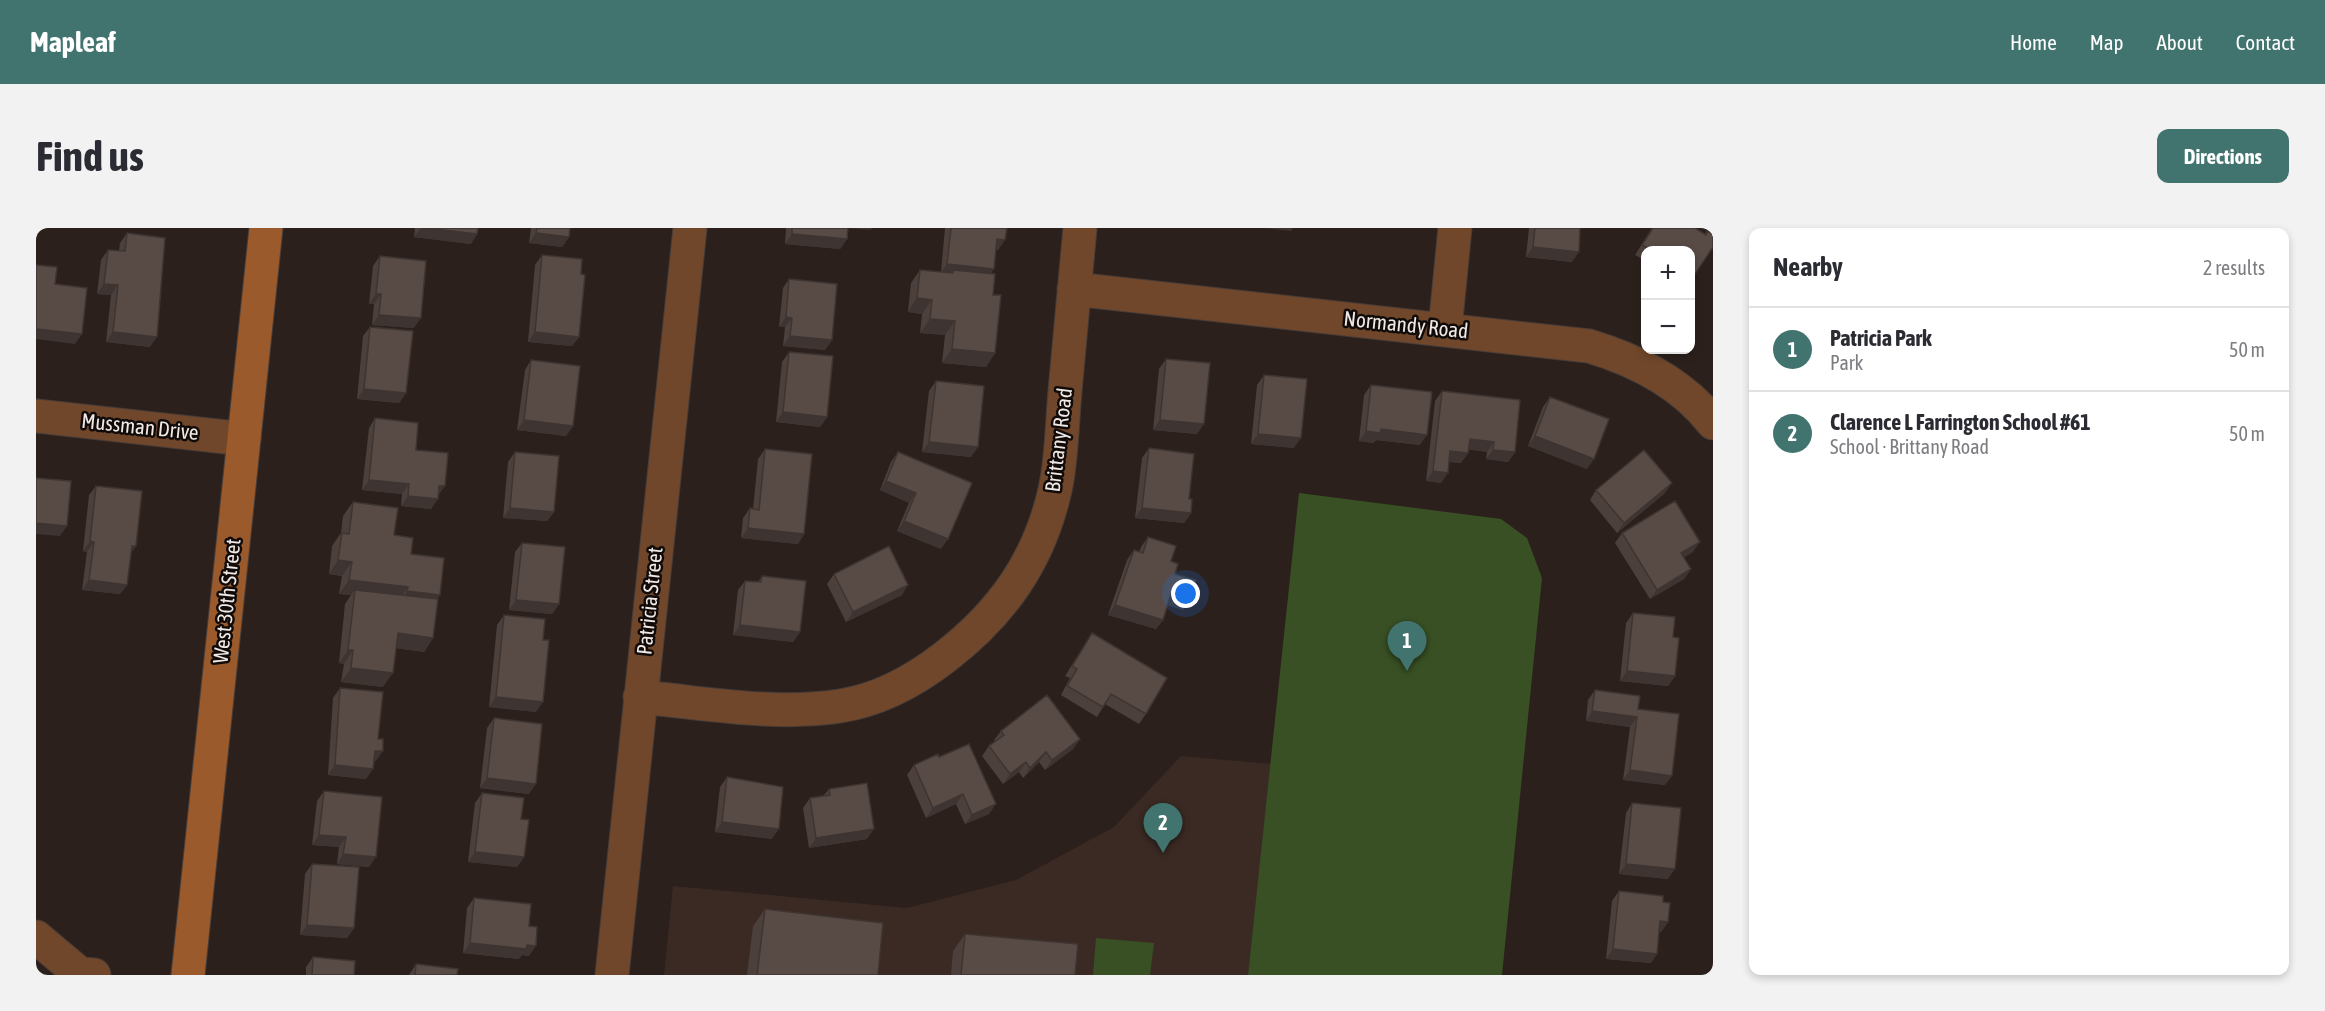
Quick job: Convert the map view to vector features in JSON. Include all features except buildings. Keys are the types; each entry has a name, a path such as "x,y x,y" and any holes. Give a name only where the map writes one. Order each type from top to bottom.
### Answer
{"main road":[{"name":"West 30th Street","path":"188,975 266,228"}],"street":[{"name":"Patricia Street","path":"612,975 690,228"},
{"name":"Brittany Road","path":"640,698 793,710 848,705 903,686 937,664 975,633 997,611 1016,586 1042,532 1056,489 1080,228"},
{"path":"1445,329 1455,228"},
{"name":"Normandy Road","path":"1074,290 1572,343 1617,355 1646,368 1685,394 1713,423"},
{"name":"Mussman Drive","path":"36,416 244,439"},
{"path":"36,937 80,974 94,975"}],"shaded area":[{"path":"1181,756 1271,764 1248,975 664,975 673,886 907,908 1016,880 1114,827"}],"green space":[{"path":"1299,493 1501,519 1527,538 1542,578 1502,975 1248,975"},
{"path":"1096,938 1154,943 1150,975 1093,975"}],"place":[{"name":"Patricia Park","path":"1407,671"},
{"name":"Clarence L Farrington School #61","path":"1163,853"}]}
